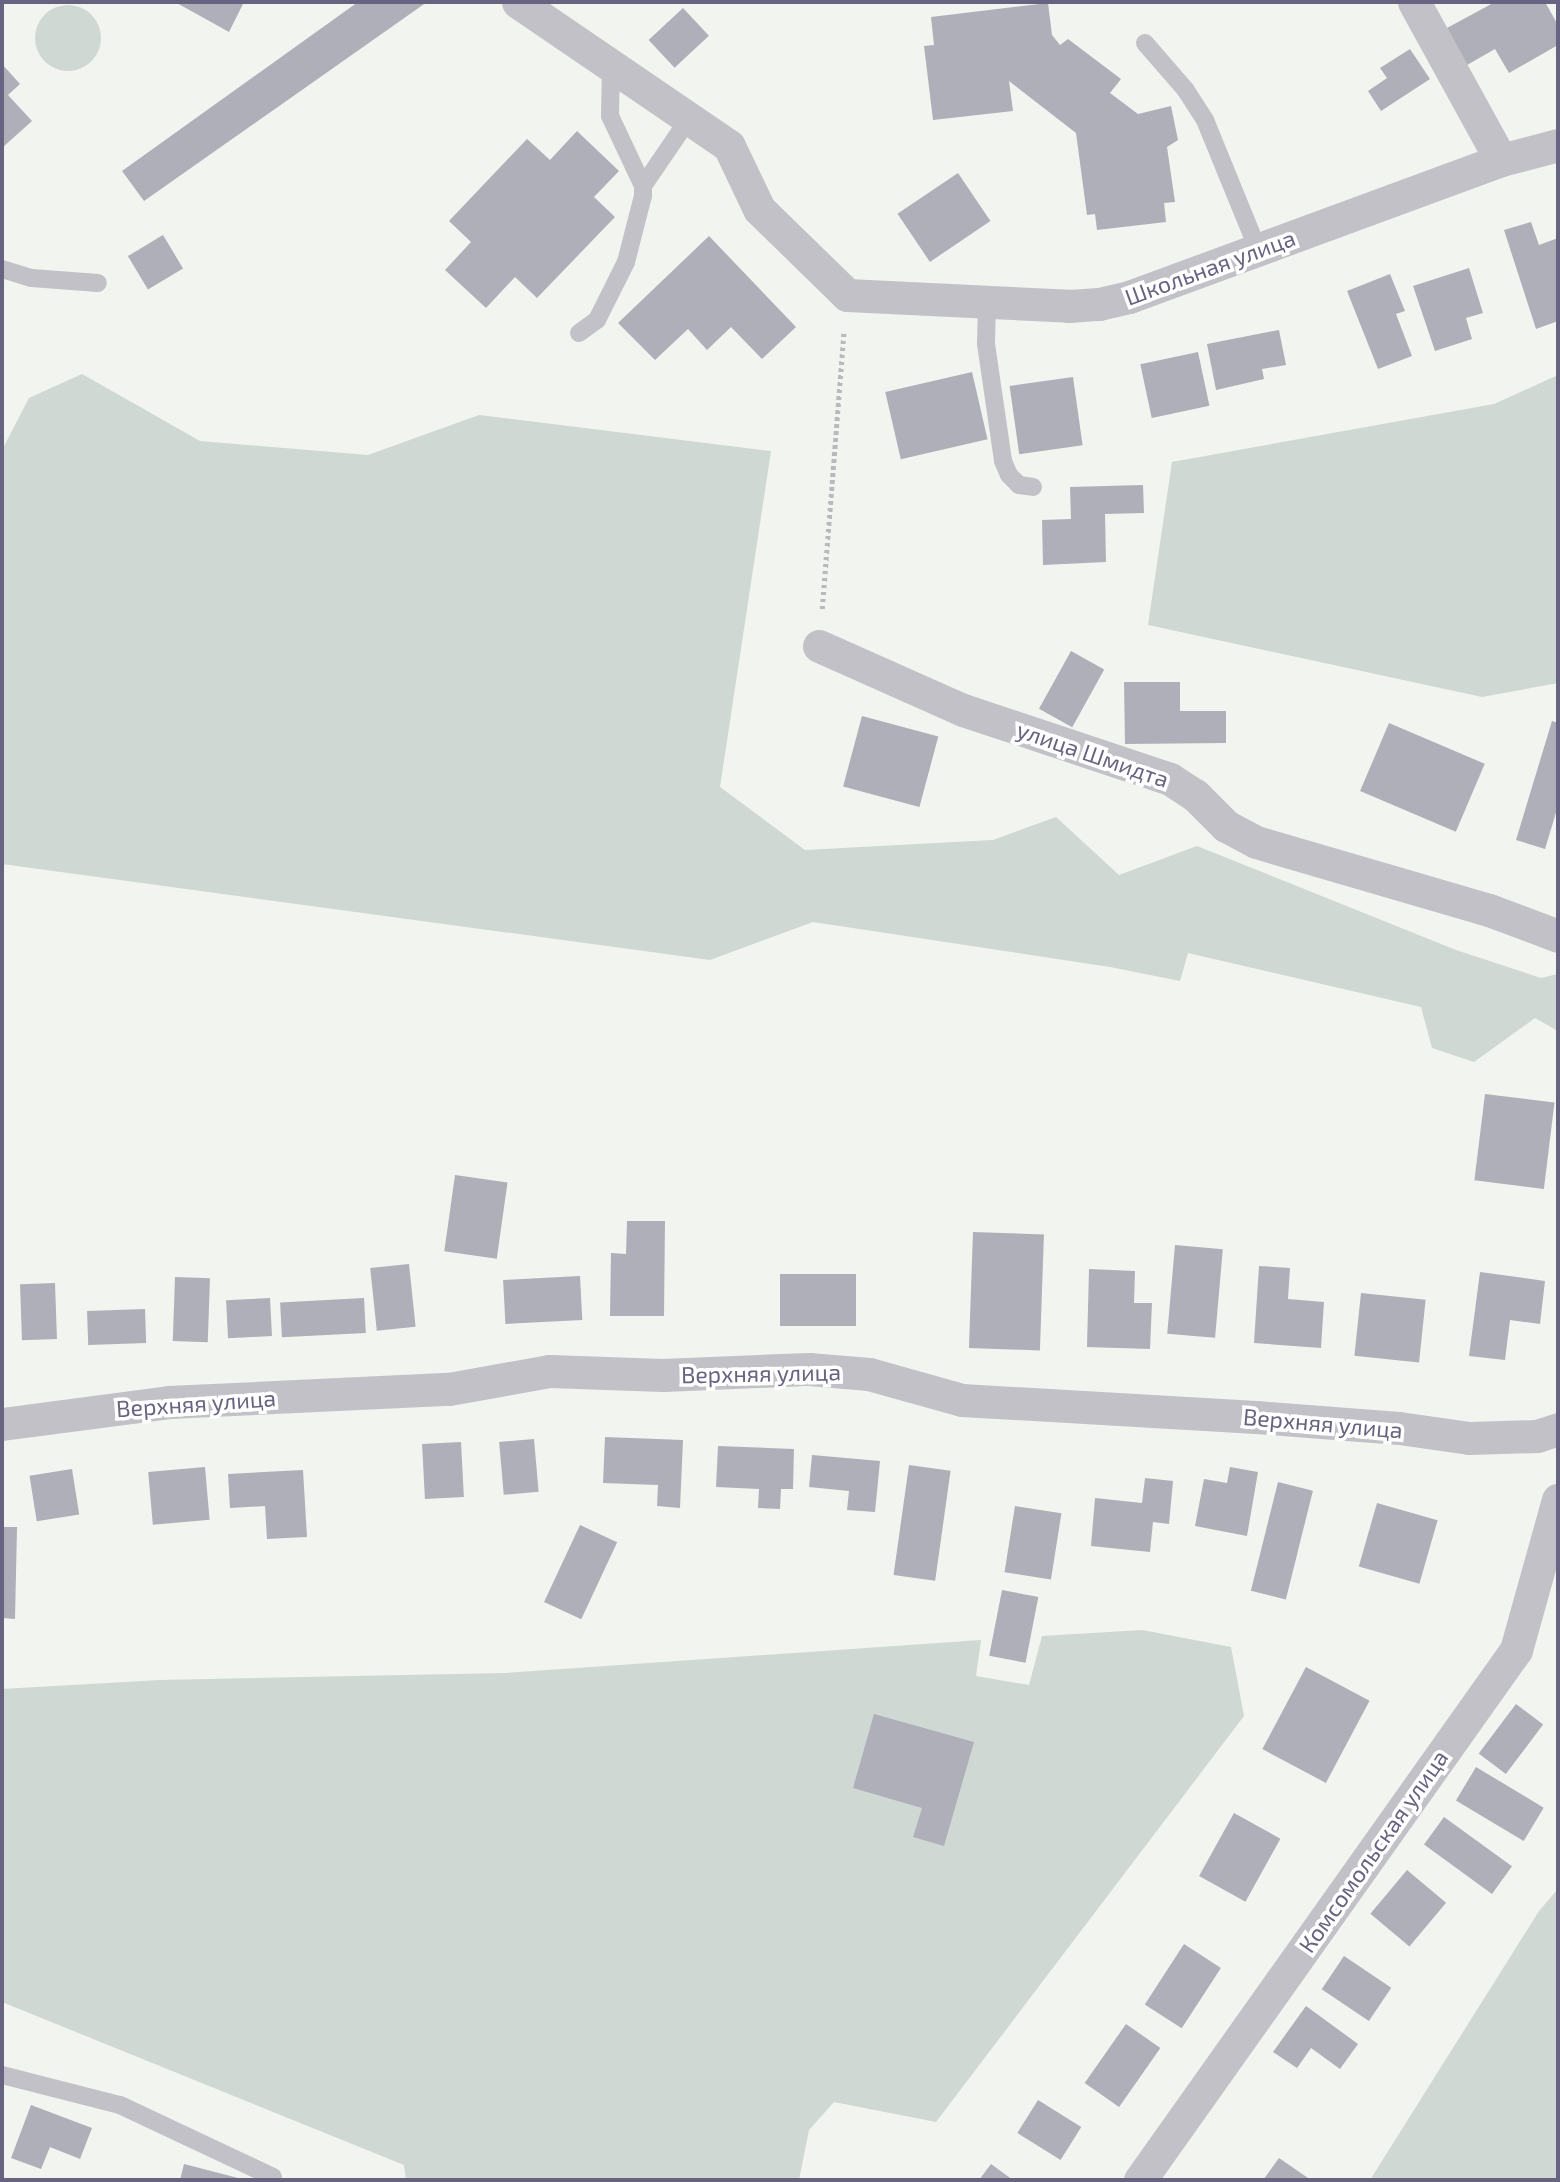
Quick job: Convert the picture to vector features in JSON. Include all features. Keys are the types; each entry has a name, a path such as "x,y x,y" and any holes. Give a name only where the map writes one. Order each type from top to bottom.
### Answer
{"street":[{"path":"518,2 729,146 759,209 847,295"},
{"path":"1414,2 1501,160"},
{"name":"Школьная улица","path":"847,295 1069,306 1129,298 1501,160 1558,145"},
{"name":"улица Шмидта","path":"819,646 963,710 1170,779 1195,795 1226,825 1256,842 1489,910 1558,936"},
{"name":"Верхняя улица","path":"2,1424 169,1402 449,1389 549,1371 663,1375 809,1369 869,1374 962,1400 1256,1417 1399,1428 1469,1438 1537,1436 1558,1429"},
{"name":"Комсомольская улица","path":"1140,2180 1516,1650 1558,1500"}],"lane":[{"path":"1145,43 1185,89 1205,121 1258,250"},
{"path":"611,64 610,116 643,186"},
{"path":"579,333 597,320 626,262 643,186 690,117"},
{"path":"2,269 32,278 98,283"},
{"path":"987,302 986,344 1003,461 1019,485 1033,487"},
{"path":"2,2075 120,2105 273,2177"}],"path":[{"path":"819,646 847,295"}],"shaded area":[{"path":"68,5 81,8 91,15 98,25 101,38 98,51 91,61 81,68 68,71 55,68 45,61 38,51 35,38 38,25 45,15 55,8"},
{"path":"82,374 200,441 368,455 479,415 771,451 720,787 805,850 993,840 1056,817 1119,875 1197,846 1456,950 1541,978 1558,974 1558,1031 1535,1018 1474,1062 1432,1048 1421,1007 1188,953 1180,981 1110,967 813,922 710,960 2,864 2,450 29,398"},
{"path":"1558,375 1558,683 1482,697 1148,625 1172,462 1494,404"},
{"path":"1142,1630 1231,1647 1244,1716 936,2122 834,2102 809,2130 799,2180 406,2180 404,2165 2,2002 2,1689 160,1680 506,1673 981,1640 976,1676 1029,1685 1042,1636"},
{"path":"1558,1889 1558,2180 1370,2180 1539,1911"}],"building":[{"path":"175,2 244,2 229,32"},
{"path":"358,2 427,2 144,201 122,171"},
{"path":"1495,2 1545,2 1558,25 1558,45 1509,73 1495,49 1467,65 1447,28"},
{"path":"1048,3 1052,35 1060,45 1068,39 1121,79 1110,93 1138,114 1171,106 1178,140 1167,147 1175,202 1164,203 1166,222 1097,230 1095,214 1087,215 1076,133 1009,81 1013,111 933,120 924,46 934,45 931,17"},
{"path":"683,8 709,36 675,68 649,40"},
{"path":"1410,49 1430,79 1381,111 1368,91 1387,78 1380,68"},
{"path":"2,64 20,84 8,95 32,121 2,148"},
{"path":"577,131 619,171 594,197 615,217 537,298 515,277 486,308 445,270 471,242 449,221 527,139 550,160"},
{"path":"958,173 990,221 930,262 897,214"},
{"path":"1531,222 1539,245 1558,238 1558,321 1536,329 1504,230"},
{"path":"163,235 183,268 148,290 128,256"},
{"path":"709,236 796,327 762,359 731,327 707,350 688,329 655,360 618,323"},
{"path":"1469,268 1483,313 1466,318 1472,339 1435,351 1413,286"},
{"path":"1390,274 1405,311 1396,314 1412,356 1378,369 1347,291"},
{"path":"1279,330 1286,365 1262,369 1264,379 1216,390 1207,344"},
{"path":"1198,352 1209,406 1152,418 1140,364"},
{"path":"972,372 988,439 901,459 885,392"},
{"path":"1073,377 1083,445 1019,454 1010,386"},
{"path":"1143,485 1144,513 1105,514 1106,562 1043,565 1042,520 1071,519 1070,487"},
{"path":"1071,651 1104,669 1072,727 1039,709"},
{"path":"1124,682 1180,682 1180,711 1226,711 1226,743 1125,744"},
{"path":"862,716 938,736 919,807 843,787"},
{"path":"1552,721 1558,723 1558,806 1545,849 1516,840"},
{"path":"1389,723 1485,764 1456,832 1360,791"},
{"path":"1485,1094 1554,1103 1544,1189 1474,1180"},
{"path":"455,1175 507,1182 497,1259 444,1251"},
{"path":"627,1221 665,1221 664,1316 610,1316 611,1253 626,1254"},
{"path":"973,1232 1044,1234 1040,1350 969,1348"},
{"path":"1175,1245 1223,1249 1215,1338 1167,1334"},
{"path":"409,1264 416,1327 377,1331 370,1268"},
{"path":"1259,1266 1290,1268 1288,1299 1324,1302 1321,1348 1254,1343"},
{"path":"1089,1269 1135,1271 1134,1303 1152,1303 1150,1349 1087,1347"},
{"path":"1480,1272 1545,1281 1540,1324 1510,1320 1505,1360 1469,1356"},
{"path":"780,1274 856,1274 856,1326 780,1326"},
{"path":"580,1276 582,1320 505,1324 503,1280"},
{"path":"175,1277 210,1278 208,1342 173,1341"},
{"path":"55,1283 57,1339 22,1340 20,1284"},
{"path":"1361,1293 1426,1300 1419,1362 1354,1356"},
{"path":"270,1298 272,1336 228,1338 226,1300"},
{"path":"364,1298 366,1333 282,1337 280,1302"},
{"path":"145,1309 146,1343 88,1345 87,1311"},
{"path":"605,1437 683,1440 680,1508 657,1506 658,1485 603,1483"},
{"path":"534,1439 539,1492 504,1495 499,1442"},
{"path":"461,1442 464,1497 425,1499 422,1444"},
{"path":"718,1446 794,1449 793,1489 781,1489 780,1509 758,1508 759,1489 716,1487"},
{"path":"812,1455 880,1461 875,1512 847,1510 849,1491 809,1487"},
{"path":"909,1465 951,1471 935,1581 894,1575"},
{"path":"205,1467 210,1520 153,1525 148,1472"},
{"path":"1230,1467 1258,1472 1247,1536 1195,1526 1204,1479 1227,1483"},
{"path":"72,1469 79,1514 37,1521 30,1476"},
{"path":"303,1470 307,1537 267,1539 265,1506 230,1508 228,1474"},
{"path":"1145,1478 1173,1481 1169,1524 1153,1522 1150,1552 1091,1546 1095,1498 1142,1503"},
{"path":"1278,1482 1313,1491 1286,1599 1251,1591"},
{"path":"1377,1503 1438,1520 1419,1584 1359,1566"},
{"path":"1015,1506 1061,1513 1051,1580 1005,1572"},
{"path":"580,1525 617,1542 581,1619 544,1602"},
{"path":"2,1527 17,1527 15,1619 2,1618"},
{"path":"1002,1590 1038,1597 1026,1663 989,1656"},
{"path":"1306,1667 1370,1701 1326,1783 1262,1749"},
{"path":"1516,1704 1543,1724 1506,1774 1479,1754"},
{"path":"874,1714 974,1742 944,1846 913,1837 922,1808 853,1788"},
{"path":"1476,1767 1544,1808 1524,1841 1456,1800"},
{"path":"1234,1813 1280,1839 1245,1902 1199,1876"},
{"path":"1444,1817 1512,1866 1492,1894 1424,1845"},
{"path":"1407,1870 1446,1903 1409,1946 1370,1914"},
{"path":"1184,1944 1221,1968 1182,2028 1145,2004"},
{"path":"1344,1956 1391,1988 1369,2021 1322,1989"},
{"path":"1306,2006 1358,2044 1340,2069 1311,2048 1297,2068 1273,2052"},
{"path":"1126,2024 1160,2048 1119,2107 1085,2083"},
{"path":"1038,2100 1081,2127 1061,2160 1017,2133"},
{"path":"31,2105 92,2128 80,2159 50,2147 41,2169 11,2158"},
{"path":"1279,2158 1308,2178 1263,2180"},
{"path":"184,2164 242,2179 242,2180 180,2180"},
{"path":"991,2164 1013,2180 979,2180"}]}
